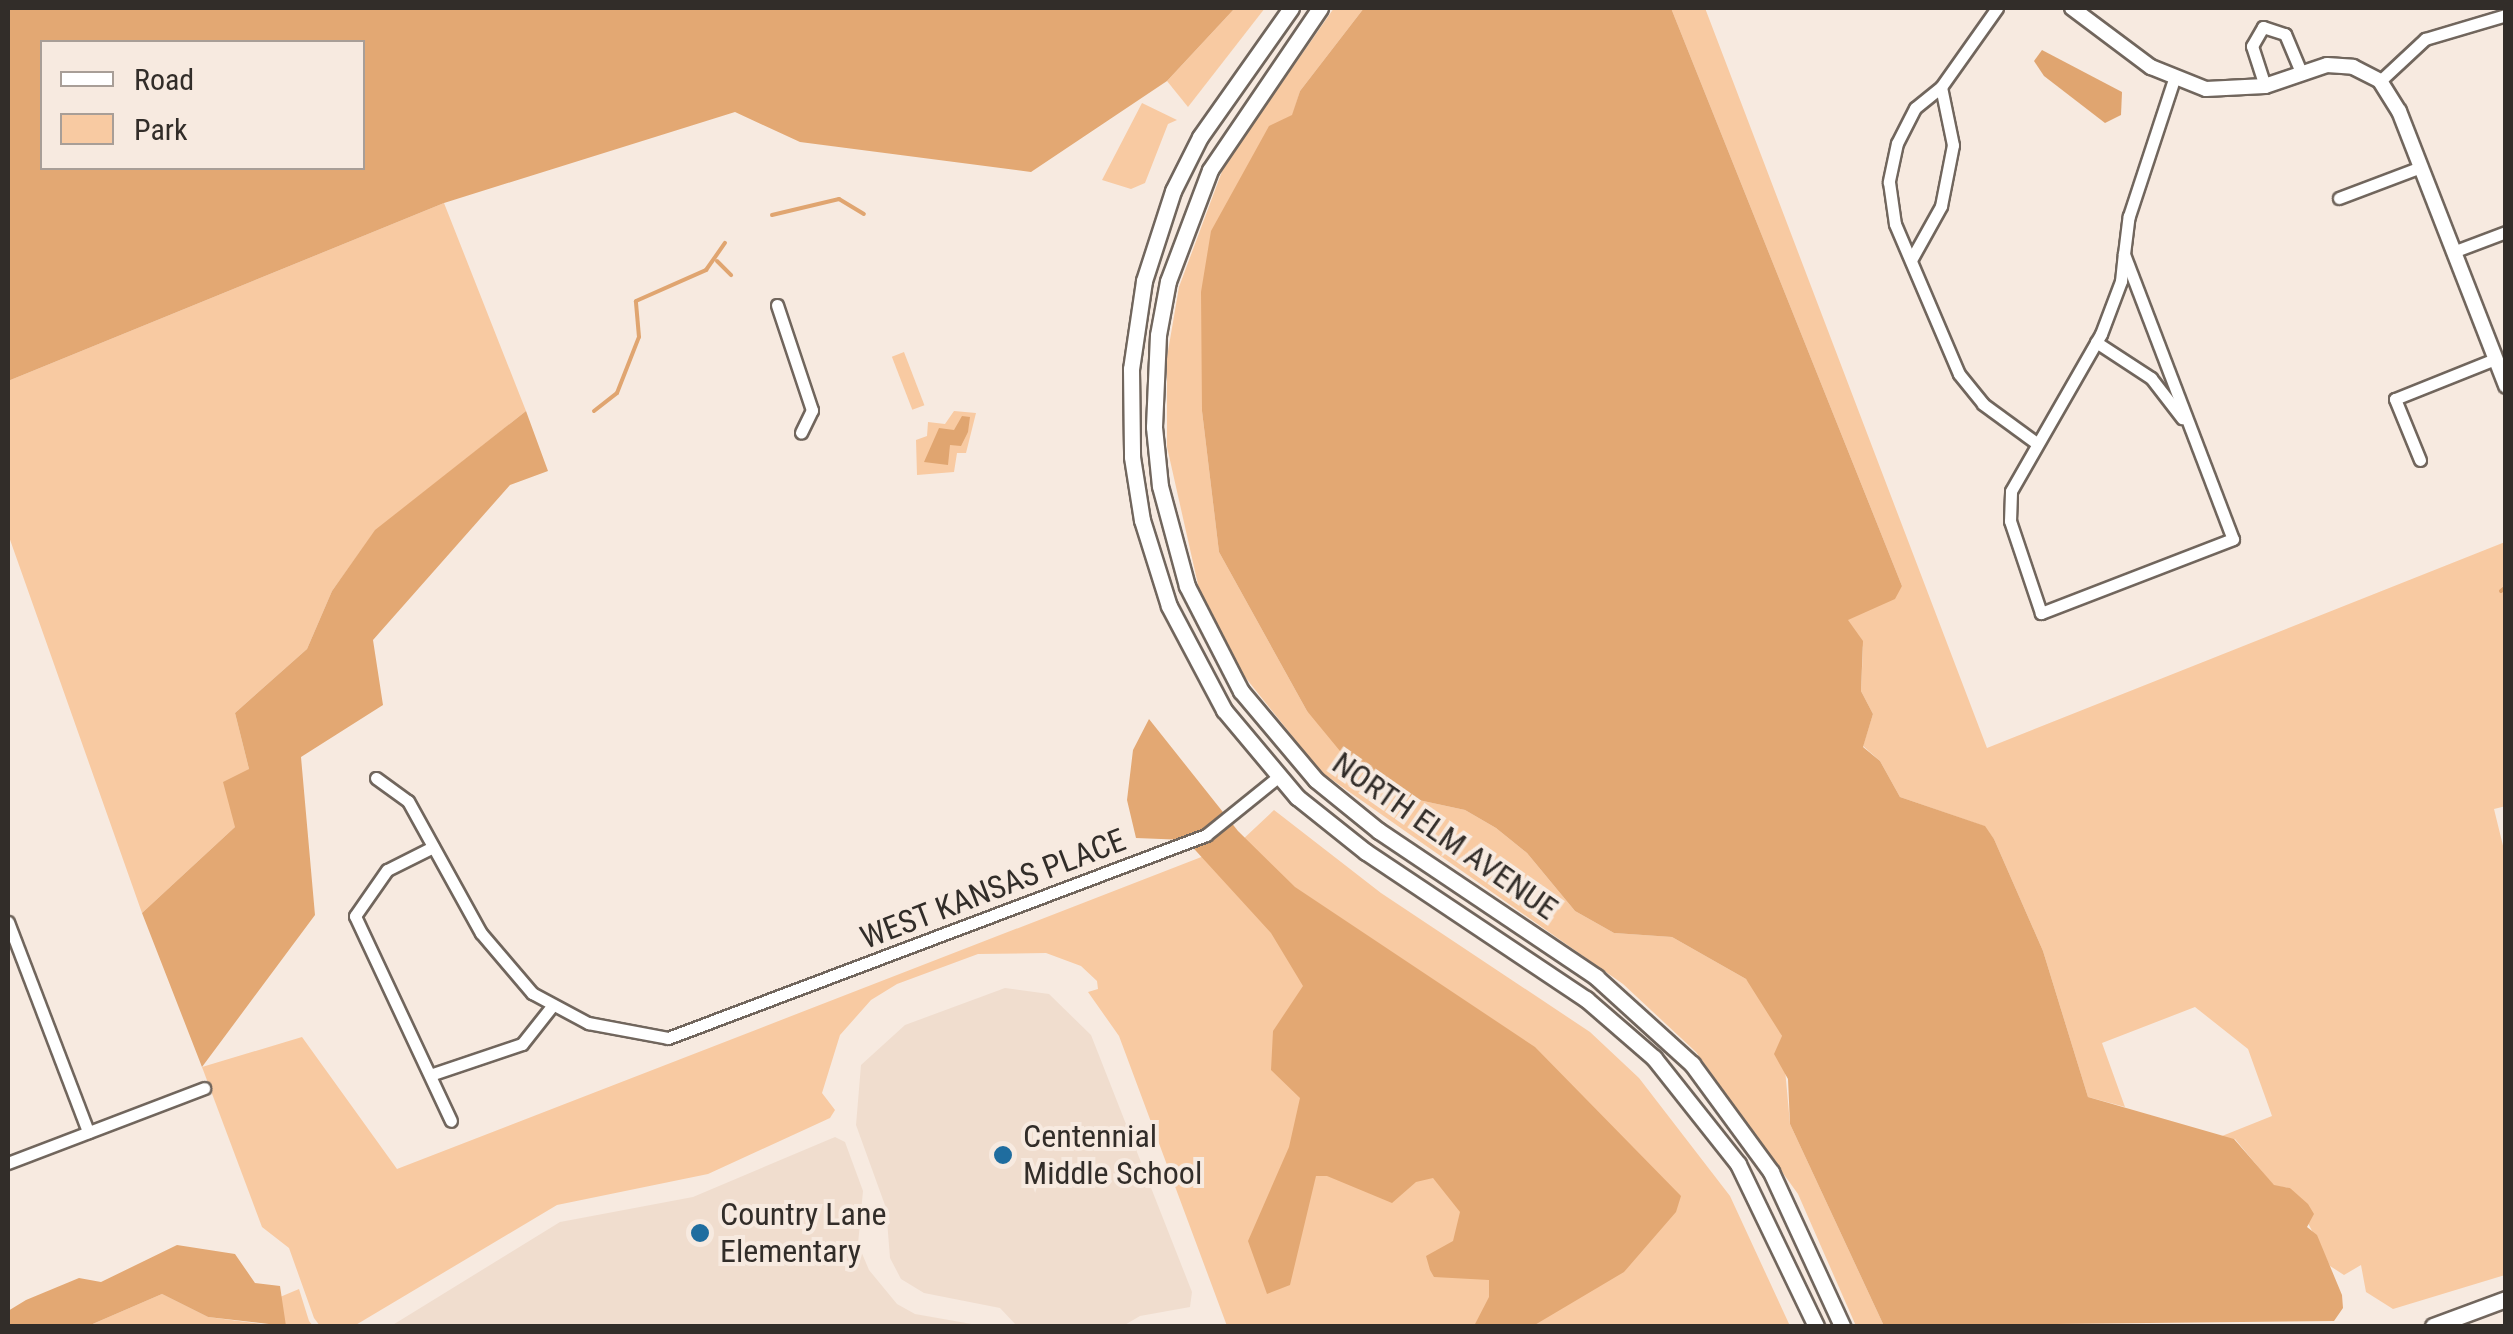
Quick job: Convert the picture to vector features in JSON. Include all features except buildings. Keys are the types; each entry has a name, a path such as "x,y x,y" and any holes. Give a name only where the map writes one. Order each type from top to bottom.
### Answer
{"main road":[{"name":"NORTH ELM AVENUE","path":"1291,8 1200,137 1161,223 1133,340 1130,424 1136,490 1179,631 1224,710 1278,777 1343,836 1586,999 1654,1058 1738,1164 1816,1326"},
{"name":"NORTH ELM AVENUE","path":"1320,8 1231,132 1184,232 1156,352 1160,486 1178,562 1211,640 1257,714 1296,760 1369,824 1596,976 1681,1053 1771,1172 1842,1326"},
{"path":"1161,223 1184,232"},
{"path":"1136,490 1160,486"},
{"path":"1278,777 1296,760"},
{"path":"2434,1326 2506,1299"}],"street":[{"path":"1996,8 1941,87 1916,108 1896,144 1889,182 1911,260 1959,374 1983,404 2035,442"},
{"path":"2072,8 2174,79 2222,90 2265,86 2301,72 2342,65 2380,82 2392,96 2506,386"},
{"path":"2380,82 2425,39 2498,13"},
{"path":"2265,86 2252,46 2263,27 2281,30 2301,72"},
{"path":"2124,254 2232,539 2042,613 2009,508 2035,442 2096,342 2124,254 2129,216 2174,79"},
{"path":"1911,260 1941,206 1953,145 1941,87"},
{"path":"2340,198 2421,167"},
{"path":"2453,252 2506,232"},
{"path":"777,305 812,410 801,433"},
{"path":"2096,342 2151,378 2191,429"},
{"path":"2420,460 2395,399 2495,359"},
{"name":"WEST KANSAS PLACE","path":"552,1006 620,1032 668,1038 712,1026 1206,835 1278,777"},
{"path":"376,778 408,801 481,934 552,1006 522,1044 430,1076"},
{"path":"433,847 387,870 355,916 451,1121"},
{"path":"8,922 88,1132"},
{"path":"8,1163 204,1088"}],"shaded area":[{"path":"8,8 1235,8 1167,81 1031,172 800,142 735,112 444,203 8,381"},
{"path":"1364,8 1671,8 1902,586 1895,599 1848,620 1863,641 1861,691 1873,714 1863,747 1880,761 1900,797 1985,826 1994,839 2043,951 2088,1097 2234,1139 2274,1185 2290,1188 2308,1204 2314,1214 2307,1227 2317,1235 2342,1295 2343,1308 2334,1321 1884,1326 1790,1124 1788,1079 1774,1054 1782,1036 1746,979 1672,937 1614,933 1575,911 1527,853 1496,828 1465,810 1414,799 1354,768 1307,711 1219,552 1202,411 1201,292 1211,231 1269,126 1292,115 1300,91"},
{"path":"2042,50 2122,92 2121,115 2105,123 2044,76 2034,61"},
{"path":"526,411 548,471 510,485 373,640 383,705 301,757 315,915 202,1067 142,913 235,827 223,782 249,769 235,713 307,649 332,591 375,530"},
{"path":"962,416 970,417 968,432 961,446 950,445 948,465 924,462 939,428 954,430"},
{"path":"1149,719 1238,831 1295,887 1535,1047 1681,1196 1676,1212 1624,1272 1533,1326 1474,1326 1489,1297 1489,1280 1434,1277 1426,1256 1453,1241 1460,1212 1433,1178 1416,1182 1392,1203 1327,1176 1316,1176 1290,1285 1267,1294 1248,1241 1289,1147 1300,1098 1271,1070 1273,1031 1303,986 1271,933 1186,840 1136,838 1127,800 1133,750"},
{"name":"Centennial Middle School","path":"1005,988 1049,994 1091,1035 1192,1292 1190,1307 1140,1316 1123,1326 1017,1326 1000,1308 924,1293 901,1279 890,1258 886,1208 856,1125 861,1065 905,1025"},
{"name":"Country Lane Elementary","path":"835,1137 845,1142 863,1191 858,1244 869,1270 897,1304 915,1314 983,1326 391,1326 560,1222 693,1197"},
{"path":"177,1245 235,1254 255,1283 280,1286 286,1326 208,1317 162,1294 88,1326 8,1326 8,1311 26,1300 79,1278 101,1282"}],"green space":[{"path":"1235,8 1265,8 1188,107 1167,81"},
{"path":"1334,8 1364,8 1300,91 1202,411 1219,552 1307,711 1414,799 1465,810 1496,828 1527,853 1575,911 1614,933 1672,937 1746,979 1763,998 1782,1036 1790,1124 1884,1326 1856,1326 1798,1194 1696,1052 1623,984 1321,772 1237,667 1199,589 1167,447 1167,357 1179,287 1224,166"},
{"path":"1671,8 1705,8 1987,748 2505,542 2506,806 2494,809 2506,858 2505,1275 2393,1309 2366,1292 2361,1265 2344,1275 2330,1266 2290,1188 2274,1186 2235,1139 2217,1138 2272,1116 2248,1049 2195,1007 2102,1043 2125,1107 2088,1097 2043,951 1994,839 1984,826 1900,797 1880,761 1863,746 1873,714 1861,691 1863,647 1847,619 1902,586"},
{"path":"1142,103 1177,120 1168,124 1145,183 1131,189 1102,180"},
{"path":"444,203 526,411 375,531 332,591 307,649 235,713 249,769 235,827 142,913 8,534 8,381"},
{"path":"904,352 924,405 912,410 892,357"},
{"path":"954,411 976,413 966,453 957,453 954,472 917,475 916,440 927,436 928,422 945,424"},
{"path":"1274,810 1381,893 1590,1032 1639,1078 1730,1196 1790,1326 1227,1326 1119,1036 1088,992 1098,989 1097,981 1081,966 1046,953 978,954 897,984 871,1000 840,1035 822,1093 835,1110 830,1118 708,1174 557,1205 354,1326 320,1326 314,1318 289,1248 262,1227 202,1067 302,1037 397,1169 1240,842"},
{"path":"299,1289 313,1326 286,1326 282,1318 280,1297"},
{"path":"162,1294 208,1317 277,1326 88,1326"}],"waterway":[{"path":"772,215 839,199 864,214"},
{"path":"594,411 617,393 639,337 636,301 706,270 725,243"},
{"path":"717,261 731,275"},
{"path":"2501,591 2506,587"}],"place":[{"name":"Centennial Middle School","path":"1003,1155"},
{"name":"Country Lane Elementary","path":"700,1233"}]}
